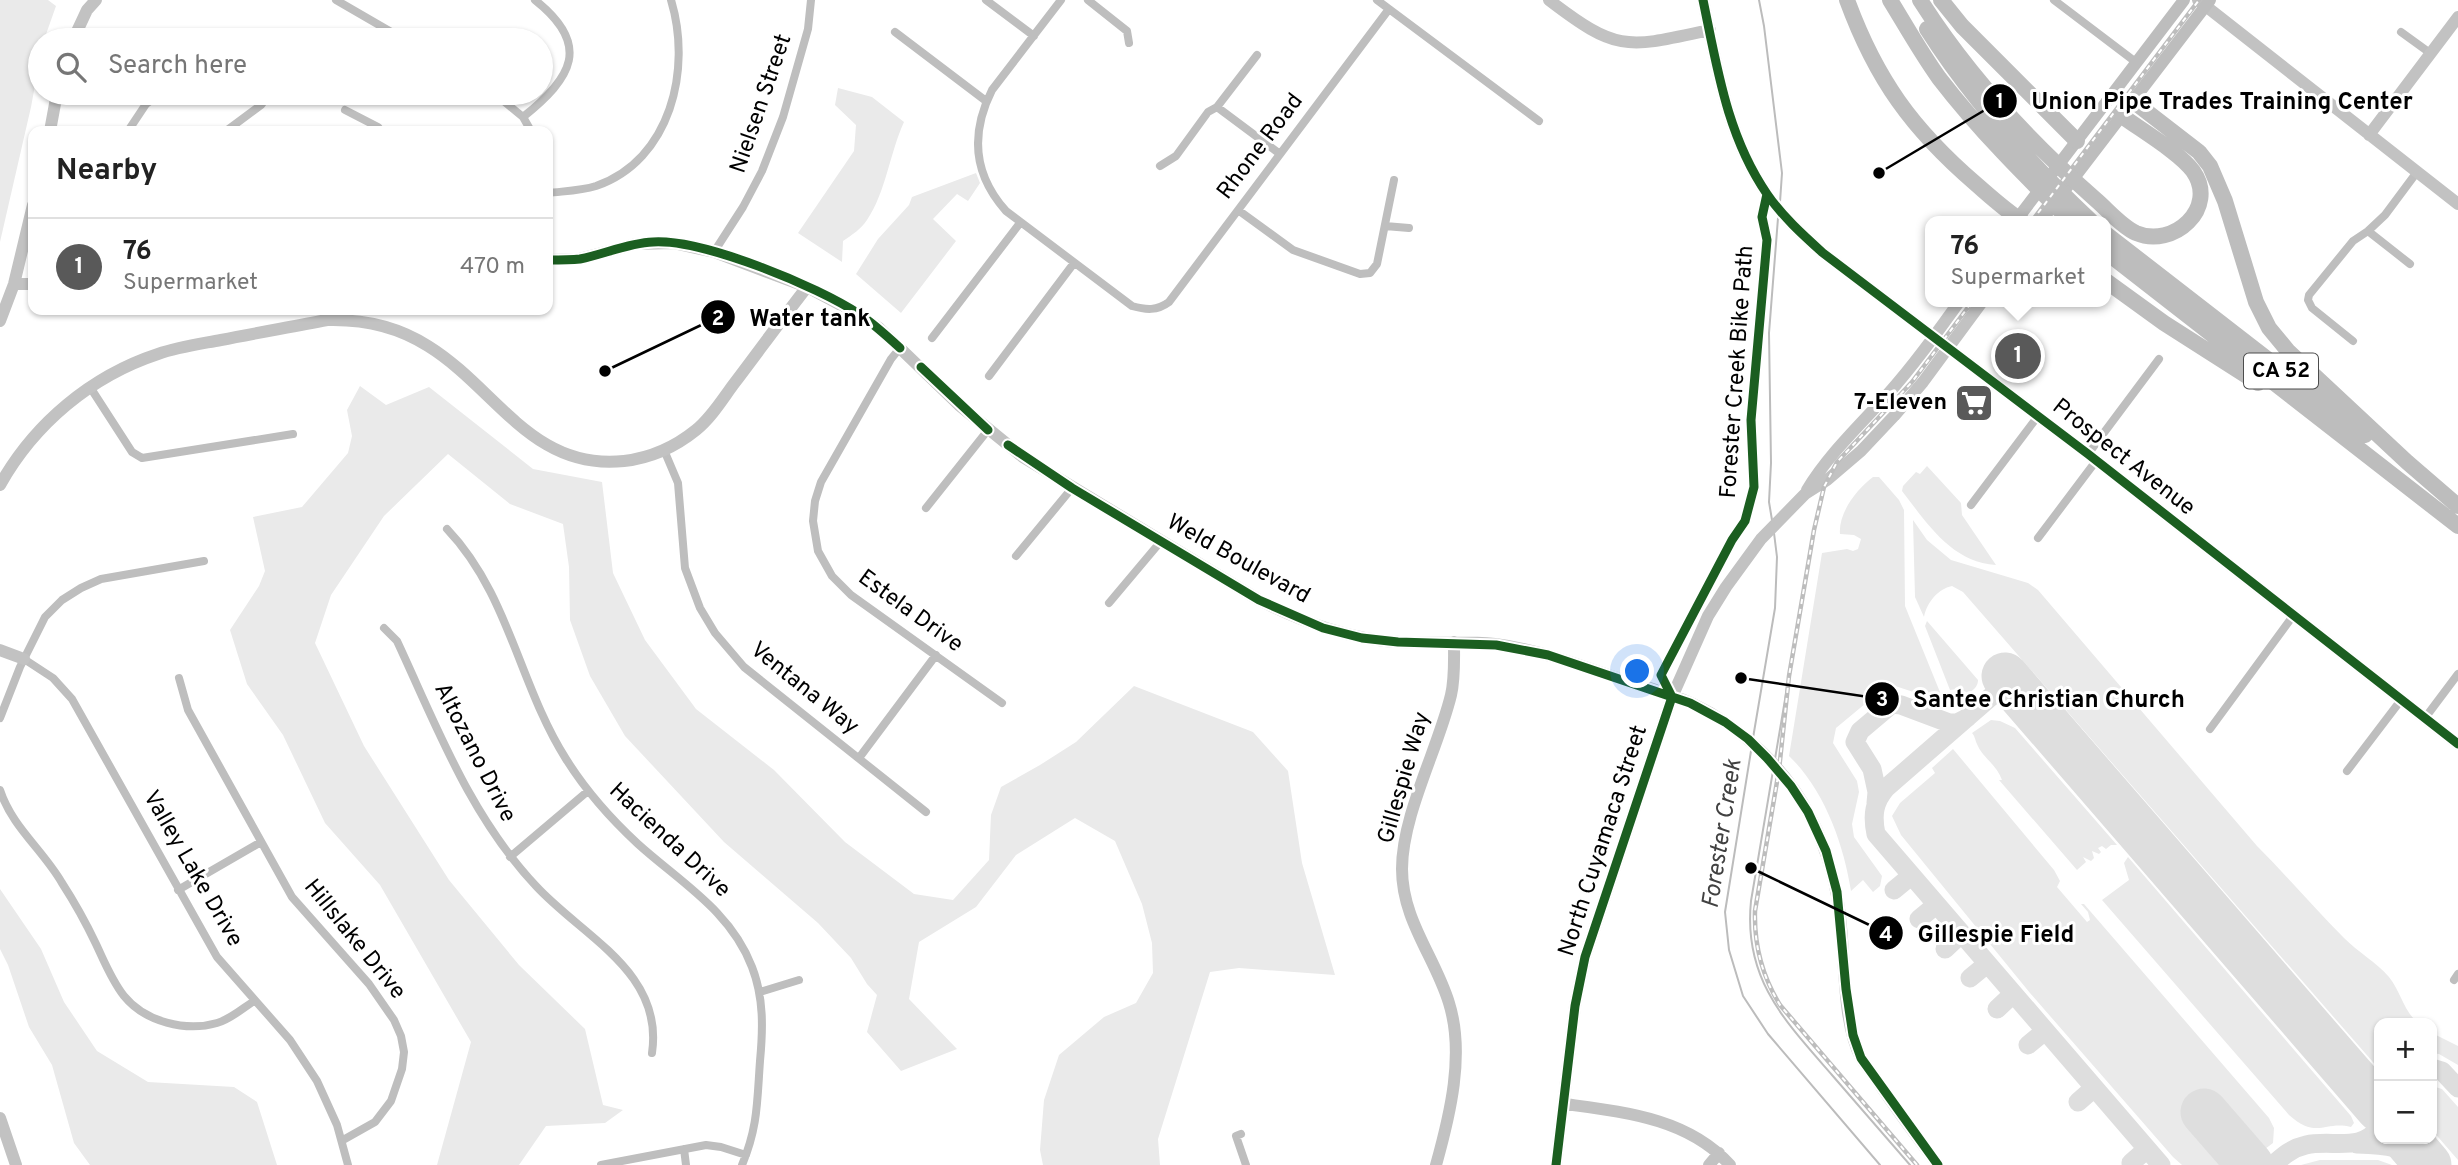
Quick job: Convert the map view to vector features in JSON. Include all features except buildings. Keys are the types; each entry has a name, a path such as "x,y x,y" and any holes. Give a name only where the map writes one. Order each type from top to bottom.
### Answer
{"highway":[{"path":"1847,0 1875,67 1908,116 1947,158 2013,216"},
{"path":"1890,0 1938,76 1966,111 2042,171 2086,191 2136,232 2149,236 2170,234 2179,230 2195,214 2200,194 2194,172 2122,116"},
{"path":"1909,0 1980,104 2042,171"},
{"path":"1920,0 1980,81 2071,215"},
{"path":"1941,0 1962,26 2077,141"},
{"path":"2133,102 2199,152 2210,166 2225,201 2256,302 2269,328 2281,344 2458,507"},
{"name":"CA 52","path":"2111,239 2458,507"},
{"name":"CA 52","path":"2111,257 2458,526"},
{"path":"2111,285 2164,323 2332,429"}],"main road":[{"path":"78,28 87,10 96,0"},
{"path":"1549,0 1583,26 1609,39 1626,43 1647,44 1710,30"},
{"name":"Prospect Avenue","path":"1703,0 1717,70 1734,129 1771,199 1797,228 1823,253 2038,416 2458,744"},
{"path":"2021,216 2184,0"},
{"path":"2045,216 2133,102 2205,2 2458,204"},
{"path":"2369,135 2458,17"},
{"path":"51,126 55,105"},
{"path":"0,321 15,284 28,227"},
{"name":"Weld Boulevard","path":"553,260 579,259 654,242 673,243 714,252 807,287 879,328 988,430 1023,457 1259,600 1323,628 1362,638 1398,642 1496,645 1532,651 1672,697 1702,709 1738,731 1770,761 1808,812 1829,859 1837,892 1846,989 1853,1035 1861,1058 1938,1165"},
{"path":"15,284 28,284"},
{"path":"0,485 36,434 62,409 90,387 129,365 172,349 327,320 359,320 394,329 431,347 528,434 559,452 606,462 642,458 682,441 707,419 807,287"},
{"name":"North Cuyamaca Street","path":"1805,494 1817,474 1915,364 1955,307"},
{"name":"North Cuyamaca Street","path":"1556,1165 1575,1006 1585,957 1672,697 1708,616 1761,539 1805,494 1831,477 1861,451 1923,382 1978,307"},
{"name":"Gillespie Way","path":"1436,1165 1456,1062 1454,1026 1448,1002 1411,921 1402,870 1408,827 1451,694 1454,642"},
{"name":"Valley Lake Drive","path":"0,650 24,659"},
{"path":"1565,1104 1656,1119 1688,1133 1719,1153 1730,1165"},
{"path":"0,1118 16,1165"},
{"path":"1709,1165 1719,1153"}],"street":[{"path":"336,0 384,28"},
{"path":"535,0 561,23 569,43 566,72 553,89"},
{"path":"553,192 584,189 614,178 639,159 656,138 669,111 678,76 679,39 671,0"},
{"name":"Nielsen Street","path":"714,252 762,171 783,117 808,29 811,0"},
{"path":"986,0 1034,36"},
{"path":"989,376 1073,262 1020,223 995,199 983,177 978,155 977,127 986,101 1061,0"},
{"path":"1088,0 1127,31 1129,43"},
{"path":"1377,0 1539,121"},
{"path":"2054,0 2137,63"},
{"name":"Rhone Road","path":"1073,262 1132,306 1145,309 1161,307 1168,302 1389,9"},
{"path":"895,32 986,101"},
{"path":"2401,32 2430,54"},
{"path":"1160,166 1177,156 1208,112 1217,107 1257,55"},
{"path":"131,126 145,105"},
{"path":"233,126 261,105"},
{"path":"511,105 528,126"},
{"path":"523,117 536,105"},
{"path":"1217,107 1280,155"},
{"path":"345,110 376,126"},
{"path":"2353,341 2312,308 2309,295 2353,240 2368,231 2385,215 2417,172"},
{"path":"1238,210 1293,250 1360,274 1370,273 1377,264 1394,180"},
{"path":"932,338 1020,223"},
{"path":"1385,226 1409,228"},
{"path":"2368,231 2410,264"},
{"name":"Estela Drive","path":"900,348 891,359 821,482 813,511 813,531 822,560 839,584 1002,703"},
{"path":"2038,538 2159,359"},
{"path":"90,387 132,452 142,458 293,434"},
{"path":"1970,505 2038,416"},
{"path":"926,508 988,430"},
{"name":"Ventana Way","path":"664,450 678,483 685,568 694,595 724,645 744,667 926,812"},
{"path":"1016,556 1072,488"},
{"name":"Hacienda Drive","path":"447,529 463,546 496,600 541,714 566,760 588,791 639,845 728,923 748,956 760,992 763,1026 754,1135 742,1165"},
{"path":"1109,603 1162,540"},
{"path":"0,718 45,617 62,600 80,587 101,579 204,561"},
{"path":"2210,729 2293,616"},
{"name":"Altozano Drive","path":"384,628 397,641 469,794 510,857 550,901 612,955 637,981 647,999 652,1017 652,1053"},
{"path":"859,758 936,655"},
{"name":"Valley Lake Drive","path":"24,659 53,678 76,705 217,957 290,1041 309,1068 325,1096 343,1140 348,1165"},
{"path":"2425,718 2458,674"},
{"name":"Hillslake Drive","path":"179,678 188,710 292,897 369,984 394,1020 404,1044 402,1069 391,1101 375,1122 343,1140"},
{"path":"2347,771 2402,700"},
{"path":"0,790 17,825 59,876 82,914 111,976 131,1003 155,1018 190,1026 218,1023 254,1001"},
{"path":"510,857 588,791"},
{"path":"178,890 261,842"},
{"path":"760,992 799,980"},
{"path":"1241,1134 1236,1136 1246,1165"},
{"path":"601,1165 714,1145 746,1155"},
{"path":"684,1149 686,1165"}],"shaded area":[{"path":"0,0 48,0 56,6 48,28 28,28 28,105 31,105 0,242"},
{"path":"838,88 872,97 904,122 873,209 862,226 843,241 842,262 798,233 854,151 856,125 835,105"},
{"path":"976,173 980,183 968,201 957,194 933,219 956,241 901,313 856,274 878,239 909,205 912,197"},
{"path":"360,386 386,405 429,387 533,469 602,482 613,573 645,640 696,709 774,770 845,842 914,894 953,900 989,860 991,815 1001,787 1076,742 1134,686 1253,732 1288,771 1302,863 1335,975 1239,968 1210,972 1158,1139 1160,1165 1043,1165 1040,1150 1044,1100 1059,1055 1104,1017 1136,1003 1153,973 1152,943 1142,904 1115,841 1075,818 1016,855 976,907 919,942 909,999 957,1049 901,1071 867,1032 877,995 851,958 818,923 724,842 625,736 590,676 570,620 569,567 563,524 510,504 448,454 384,516 331,595 315,643 364,746 449,880 519,965 585,1029 603,1105 623,1110 605,1123 546,1126 519,1165 437,1165 471,1042 380,885 325,823 283,735 247,684 230,630 259,586 265,571 253,517 302,507 348,453 352,436 347,410"},
{"path":"1927,466 1961,503 1962,515 1996,565 1966,557 1953,549 1931,528 1902,491 1903,486 1916,472 1920,474"},
{"path":"1873,477 1879,477 1904,510 1905,606 1944,702 1889,684 1836,728 1833,743 1857,781 1859,792 1852,824 1854,837 1882,876 1880,886 1873,892 1863,880 1851,891 1838,837 1822,801 1789,756 1822,553 1858,549 1861,539 1854,535 1840,534 1840,526 1850,502"},
{"path":"1913,520 1927,540 1951,560 2028,583 2038,590 2257,846 2344,938 2389,977 2414,1018 2374,1018 2374,1063 1963,592 1952,586 1942,590 1930,601 1924,617 1915,597"},
{"path":"1927,621 1978,680 1969,693 1959,697 1957,689 1950,690 1925,626"},
{"path":"1991,720 2015,728 2117,845 2106,849 2102,846 2098,848 2101,852 2099,854 2092,851 2094,858 2091,861 2083,857 2086,862 2077,870 1999,780 2002,780 1997,770 1979,749 1972,733"},
{"path":"1953,749 2054,870 2060,881 2057,887 2087,922 2090,920 2088,912 2081,904 2084,904 2269,1118 2274,1128 2273,1143 2261,1152 2214,1099 2210,1099 2192,1115 2194,1122 2230,1165 2182,1165 2030,993 1901,835 1892,816 1900,803 1935,773 1932,768"},
{"path":"2128,857 2351,1116 2354,1123 2351,1127 2314,1128 2289,1115 2102,900 2129,880 2124,863"},
{"path":"0,889 41,949 64,1002 97,1051 148,1082 234,1087 257,1102 277,1165 90,1165 74,1143 52,1065 29,1027 0,949"},
{"path":"2437,1036 2458,1046 2458,1065 2439,1054"},
{"path":"2437,1088 2442,1089 2458,1107 2458,1160 2437,1136"},
{"path":"2320,1160 2378,1160 2392,1165 2301,1165"}],"waterway":[{"name":"Forester Creek","path":"1759,0 1782,173 1780,202"},
{"name":"Forester Creek","path":"1772,520 1769,502 1769,333 1778,218"},
{"name":"Forester Creek","path":"1753,738 1775,608 1777,557 1774,533"},
{"name":"Forester Creek","path":"1751,751 1725,912 1729,950 1743,996 1768,1034 1880,1165"}],"taxiway":[{"path":"2009,681 1886,788 1875,809 1876,834 2161,1165"},
{"path":"1876,803 1877,792 1872,769 1855,742 1860,731 1892,704 1949,723 1957,723 1967,718"},
{"path":"1894,890 1911,876"},
{"path":"1919,919 1936,905"},
{"path":"1945,949 1961,934"},
{"path":"1970,978 1987,964"},
{"path":"1997,1009 2013,994"},
{"path":"2028,1045 2045,1031"},
{"path":"2326,1050 2362,1089 2374,1111"},
{"path":"2437,1070 2442,1071 2458,1088"},
{"path":"2078,1102 2094,1088"},
{"path":"2273,1165 2301,1146 2355,1143 2374,1133"},
{"path":"2357,1144 2403,1150 2426,1165"},
{"path":"2131,1163 2147,1149"}],"runway":[{"path":"2005,676 2374,1102"},
{"path":"2204,1112 2250,1165"},
{"path":"2410,1144 2428,1165"}],"tram line":[{"path":"1789,676 1751,901 1750,929 1754,954 1771,997 1798,1036 1910,1165"}],"railway":[{"path":"2036,216 2199,0"},
{"path":"1917,1165 1780,1005 1760,960 1755,911 1779,770 1789,676 1824,487 1837,462 1912,382 1968,307"}],"cycle path":[{"path":"1703,0 1725,100 1742,149 1767,194 1800,232 1823,253 2088,454 2458,744"},
{"name":"Forester Creek Bike Path","path":"1672,697 1661,675 1732,540 1745,521 1754,487 1751,420 1767,240 1762,217 1767,194"},
{"path":"553,260 580,259 635,244 653,242 700,248 759,266 816,291 859,314 900,348"},
{"path":"921,367 988,430"},
{"path":"1008,445 1072,488 1259,600 1323,628 1362,638 1398,642 1496,645 1548,655 1690,703 1725,722 1748,739 1791,786 1808,812 1826,851 1837,892 1853,1035 1861,1058 1938,1165"},
{"path":"1556,1165 1575,1006 1585,957 1672,697"}],"place":[{"name":"Union Pipe Trades Training Center","path":"1879,173"},
{"name":"76","path":"2018,356"},
{"name":"Water tank","path":"605,371"},
{"name":"7-Eleven","path":"1974,403"},
{"name":"Santee Christian Church","path":"1741,678"},
{"name":"Gillespie Field","path":"1751,868"}]}
